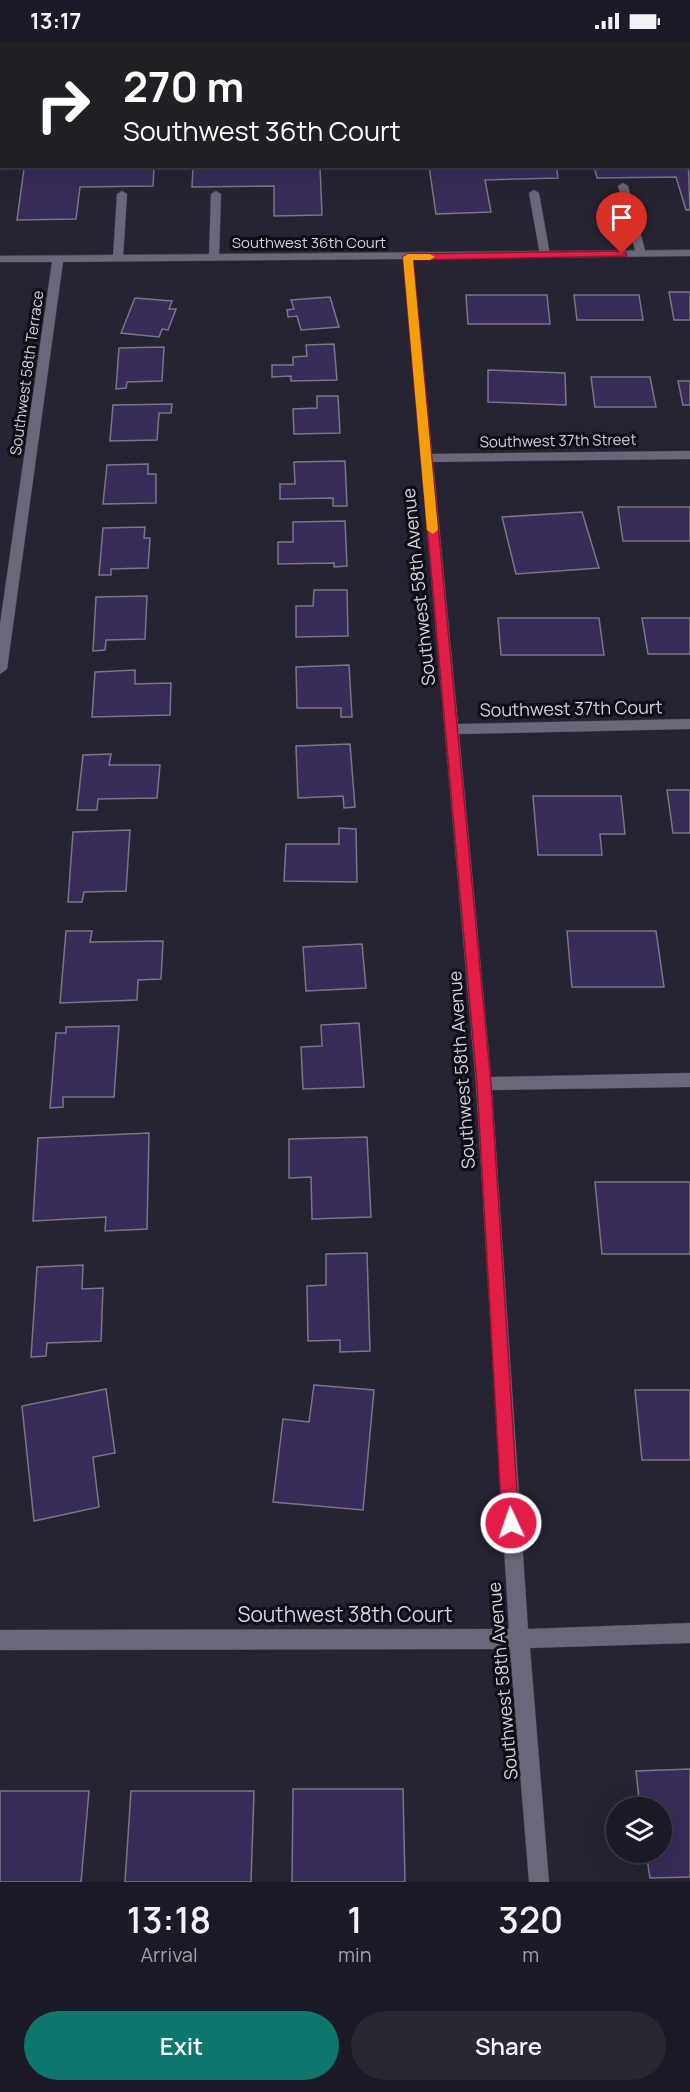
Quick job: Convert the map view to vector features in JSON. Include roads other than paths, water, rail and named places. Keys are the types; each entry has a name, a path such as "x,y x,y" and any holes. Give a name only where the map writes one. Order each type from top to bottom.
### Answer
{"street":[{"path":"623,186 641,254"},
{"path":"534,192 545,255"},
{"path":"118,258 122,194"},
{"path":"214,258 216,194"},
{"name":"Southwest 36th Court","path":"0,259 690,253"},
{"name":"Southwest 58th Avenue","path":"408,257 484,1084 519,1639 539,1882"},
{"name":"Southwest 58th Terrace","path":"0,669 58,259"},
{"name":"Southwest 37th Street","path":"426,458 690,455"},
{"name":"Southwest 37th Court","path":"452,729 690,724"},
{"path":"484,1084 690,1080"},
{"name":"Southwest 38th Court","path":"0,1640 519,1639 690,1633"}]}
